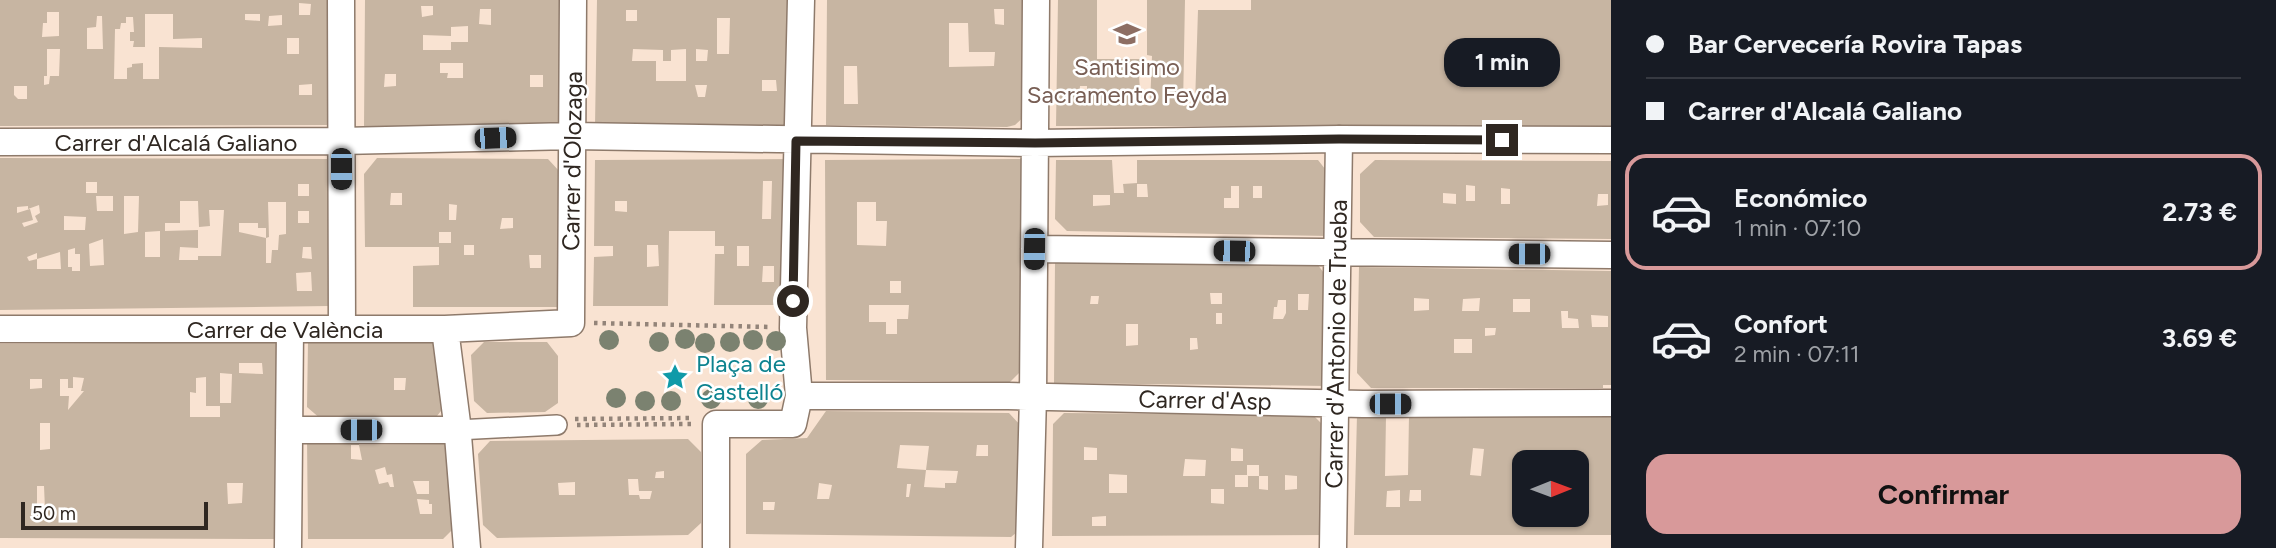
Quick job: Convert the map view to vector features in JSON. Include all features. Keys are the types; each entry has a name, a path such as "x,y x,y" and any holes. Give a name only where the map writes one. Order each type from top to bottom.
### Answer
{"street":[{"path":"341,0 342,329"},
{"name":"Carrer d'Olozaga","path":"570,323 573,0"},
{"path":"716,548 716,424 793,424 799,396 793,328 801,0"},
{"path":"1029,548 1036,0"},
{"name":"Carrer d'Alcalá Galiano","path":"0,142 341,141 572,136 1035,143 1339,139 1611,140"},
{"name":"Carrer d'Antonio de Trueba","path":"1333,548 1339,139"},
{"path":"1034,249 1611,255"},
{"name":"Carrer de València","path":"0,329 446,329 570,323"},
{"path":"288,548 290,328"},
{"path":"446,329 467,548"},
{"name":"Carrer d'Asp","path":"799,396 1033,396 1335,403 1611,403"},
{"path":"289,430 457,430 566,422"}],"path":[{"path":"570,323 793,328"},
{"path":"566,422 706,418 716,424"},
{"path":"566,422 716,424"}],"building":[{"path":"0,0 330,0 330,125 0,126","holes":["299,3 311,4 310,15 299,15","47,12 59,12 59,36 42,37 43,23 47,23","145,14 173,14 173,39 202,38 202,48 159,47 159,79 143,79 143,63 132,64 132,67 127,68 127,79 114,79 115,29 120,29 121,23 126,23 126,17 133,17 134,32 130,32 130,41 134,41 133,47 145,47","245,14 260,14 260,21 245,20","282,15 282,25 268,26 269,16","97,16 102,16 103,49 87,49 87,28 96,27","287,38 299,38 299,54 287,54","47,49 60,49 59,76 50,76 49,84 44,85 44,76 47,76","312,84 312,95 299,95 299,85","14,86 27,86 27,99 18,99 14,95"]},
{"path":"365,0 563,0 560,126 364,126","holes":["421,6 433,6 433,15 422,17","480,9 491,9 491,25 479,24","468,26 468,42 451,42 451,50 423,50 423,35 451,36 451,27","440,63 463,63 463,78 447,78 448,73 440,73","385,74 396,74 396,86 384,87","530,75 543,75 543,87 530,87"]},
{"path":"597,0 792,0 792,126 595,126","holes":["626,10 637,10 637,21 626,21","717,18 730,18 729,54 717,54","633,49 663,50 663,61 671,61 671,50 686,49 686,81 656,81 656,61 632,61","696,49 708,50 707,61 696,61","762,80 776,80 777,91 762,91","695,85 707,85 705,97 698,97"]},
{"path":"827,0 1026,0 1026,115 1015,125 826,125","holes":["994,9 1004,9 1004,25 995,24","949,23 968,23 969,52 995,52 994,66 949,67","844,66 857,66 858,104 844,104"]},
{"path":"1058,0 1097,0 1097,59 1145,59 1139,75 1141,105 1150,105 1152,56 1147,55 1147,0 1185,0 1183,106 1195,104 1198,10 1251,10 1251,0 1611,0 1611,126 1056,126","holes":["1080,86 1087,86 1087,97 1079,97"]},
{"path":"0,158 330,159 329,306 0,310","holes":["86,182 97,182 97,193 86,193","298,184 309,184 309,196 298,196","96,196 113,196 113,211 97,211","124,196 139,196 138,232 124,234","180,201 198,201 199,227 210,226 209,210 224,210 221,256 198,256 198,260 179,260 180,247 198,248 198,230 165,231 165,223 180,223","268,202 286,202 286,234 279,235 278,250 272,250 271,263 266,263 266,238 269,237","39,205 40,213 35,216 38,222 24,227 22,223 33,220 30,209 17,213 17,207 28,206 28,209","298,211 309,211 309,223 298,223","64,216 86,217 85,230 64,230","239,223 258,223 258,228 266,228 266,238 239,232","160,231 160,257 145,257 145,232","103,239 104,265 90,266 89,244","303,247 311,247 312,259 302,258","75,248 75,254 80,254 80,271 72,271 72,267 68,267 68,250","60,252 61,269 37,269 37,259","37,253 37,259 29,261 27,257","311,272 312,291 297,291 296,273"]},
{"path":"377,158 548,159 560,172 558,307 413,307 413,266 439,265 439,247 365,247 364,174","holes":["391,193 402,193 402,205 390,205","449,204 457,205 456,220 449,220","502,218 513,218 513,228 500,229","439,232 451,232 451,243 439,243","464,245 474,245 474,255 464,255","529,255 541,255 541,268 530,268"]},
{"path":"792,159 791,305 714,305 715,254 724,254 724,246 715,246 715,231 669,231 668,306 593,306 594,257 613,256 613,246 594,246 595,160","holes":["763,181 772,181 771,219 762,219","615,201 627,201 627,212 615,211","647,245 658,245 659,266 647,267","737,246 749,246 749,266 737,266","763,266 774,266 774,282 762,282"]},
{"path":"1025,159 1023,369 1010,382 826,380 825,160","holes":["857,202 876,202 876,221 887,221 886,246 857,245","890,281 901,281 901,293 890,293","869,305 909,305 908,319 897,319 897,334 886,334 886,322 869,322"]},
{"path":"1056,160 1112,160 1114,193 1124,193 1123,184 1137,183 1137,160 1318,160 1329,174 1328,236 1067,231 1055,219","holes":["1137,184 1147,184 1148,197 1137,197","1231,186 1239,186 1239,208 1224,208 1224,198 1231,198","1253,186 1262,186 1262,198 1253,198","1093,195 1110,195 1110,205 1093,206"]},
{"path":"1375,160 1611,161 1611,239 1374,237 1360,222 1360,174","holes":["1466,185 1475,186 1475,201 1466,201","1501,188 1510,189 1510,204 1501,204","1443,193 1456,194 1456,204 1443,203","1598,194 1608,194 1608,205 1597,206"]},
{"path":"1055,262 1318,265 1329,280 1327,386 1054,383","holes":["1210,293 1222,293 1222,304 1211,304","1298,294 1309,294 1308,310 1298,310","1091,296 1099,296 1098,304 1090,304","1278,300 1286,300 1283,319 1273,319 1274,307 1277,307","1216,313 1222,313 1222,324 1216,324","1126,324 1138,324 1138,345 1126,346","1190,338 1197,338 1198,349 1190,350"]},
{"path":"1359,267 1611,271 1611,385 1603,385 1603,388 1371,388 1357,373","holes":["1414,298 1429,299 1429,310 1414,311","1480,298 1479,311 1462,311 1463,299","1513,299 1530,299 1530,312 1513,312","1561,311 1568,311 1568,318 1578,319 1579,328 1562,328","1591,315 1608,316 1608,327 1592,327","1485,328 1496,328 1495,335 1485,336","1454,339 1472,339 1472,353 1454,353"]},
{"path":"432,341 444,354 448,402 437,416 322,420 307,407 308,342","holes":["394,378 406,378 405,390 394,390"]},
{"path":"285,342 285,539 0,538 0,344","holes":["239,363 262,363 263,374 239,373","220,373 232,374 231,403 220,403","73,377 84,378 81,391 84,391 68,410 69,396 60,396 60,379 68,379 68,388 73,388","206,377 206,406 220,406 220,417 190,417 190,392 196,393 196,378","30,379 42,379 42,388 30,389","40,423 50,423 50,449 40,450","227,483 243,483 242,503 228,504","37,486 44,486 45,509 37,509"]},
{"path":"484,342 547,342 558,356 558,403 545,412 487,413 474,401 471,355"},
{"path":"826,411 1009,413 1023,428 1022,528 1011,537 746,534 746,454 762,440 807,438","holes":["900,445 929,446 926,470 897,468","977,445 988,445 988,456 976,456","926,470 958,471 956,483 945,483 945,488 924,487","819,483 832,485 829,499 817,499","907,484 911,484 909,497 906,497","763,502 775,502 774,510 763,510"]},
{"path":"1064,413 1313,415 1326,428 1325,535 1052,536 1053,424","holes":["1084,447 1097,448 1097,460 1084,460","1231,448 1243,449 1243,461 1231,461","1185,459 1206,460 1205,476 1183,476","1247,465 1259,465 1259,476 1248,476 1248,487 1235,487 1235,475 1247,475","1109,474 1127,475 1127,493 1109,493","1285,475 1297,476 1297,489 1285,490","1259,476 1268,476 1268,490 1259,489","1211,489 1224,489 1224,504 1211,503","1106,516 1106,526 1092,526 1092,517"]},
{"path":"1357,415 1386,416 1385,476 1408,475 1409,415 1611,416 1611,535 1354,535","holes":["1473,448 1484,449 1481,476 1470,475","1400,490 1400,507 1386,507 1387,491","1410,490 1421,490 1421,501 1409,501"]},
{"path":"307,437 359,439 359,445 450,444 457,525 443,539 308,539","holes":["351,445 359,445 362,460 351,459","385,467 387,475 392,474 394,487 390,487 388,482 379,484 375,470","413,481 429,481 429,494 417,494","417,499 429,500 432,514 420,514"]},
{"path":"688,439 701,452 701,523 688,535 497,538 483,525 478,454 490,441","holes":["664,471 664,478 655,478 656,472","628,479 638,479 639,491 652,491 650,499 629,495","575,482 575,495 559,495 558,483"]}],"place":[{"name":"Santisimo Sacramento Feyda","path":"1127,34"},
{"name":"Plaça de Castelló","path":"675,377"}],"route":[{"path":"793,301 796,141 1035,143 1502,140"}]}
